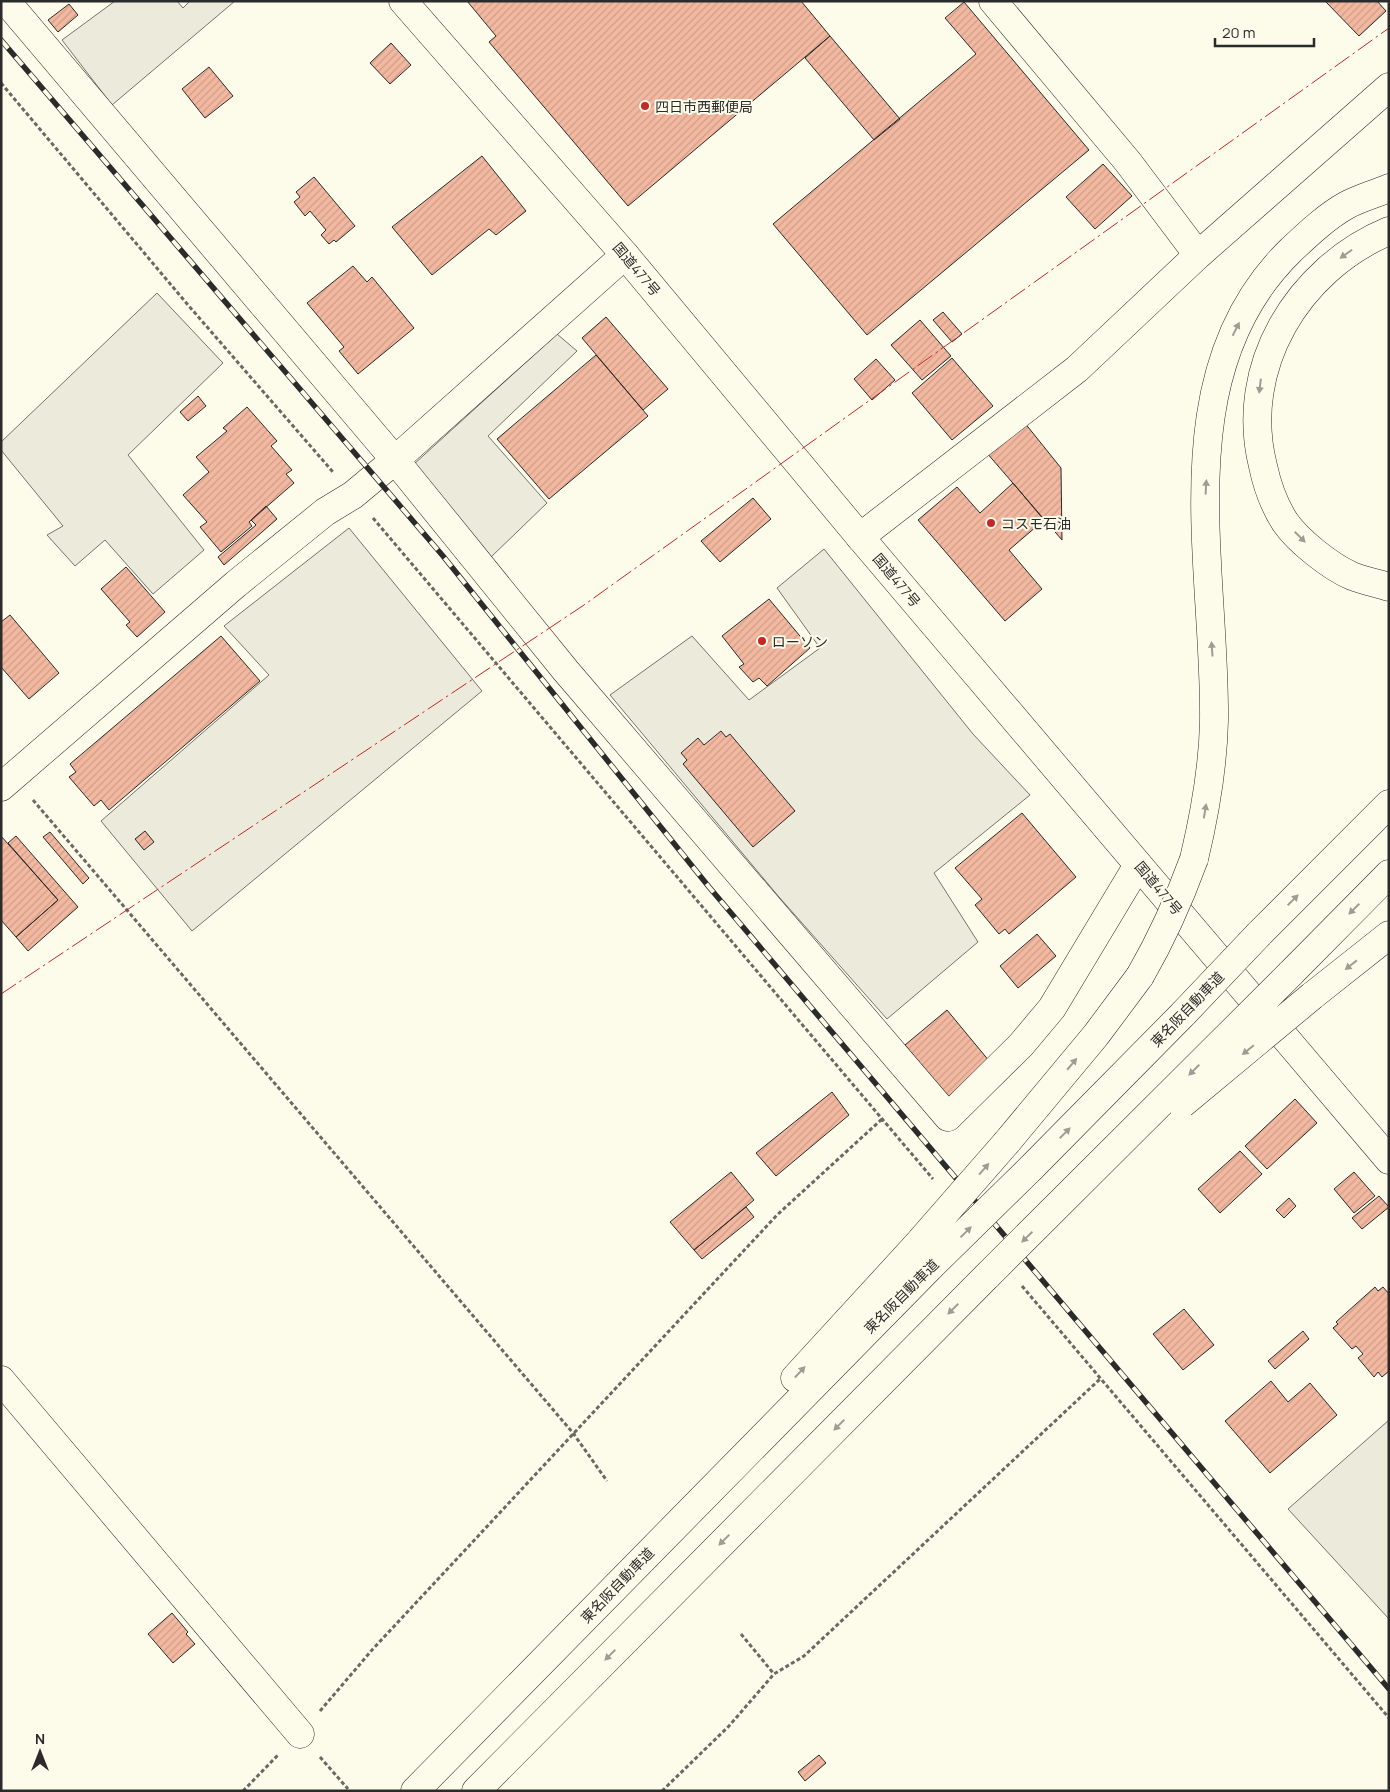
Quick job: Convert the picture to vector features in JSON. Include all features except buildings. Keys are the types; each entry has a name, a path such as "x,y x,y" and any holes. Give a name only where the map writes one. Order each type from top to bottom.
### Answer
{"main road":[{"path":"6,1 395,460 566,671 948,1116 1021,1044 1052,1008 1138,865"},
{"name":"国道477号","path":"403,1 625,255 860,537 1389,1160"},
{"path":"993,1 1128,162 1198,255"},
{"path":"860,537 1077,369 1198,255 1389,87"},
{"path":"419,1786 924,1255 1007,1142 1096,1035 1140,976 1162,940 1180,900 1194,859 1204,818 1210,776 1214,722 1214,671 1204,508 1208,448 1215,392 1227,346 1249,303 1282,259 1309,233 1346,206 1389,188"},
{"path":"1389,231 1365,241 1332,264 1301,297 1276,334 1261,375 1256,412 1258,449 1268,489 1286,523 1316,553 1352,576 1389,587"},
{"path":"7,782 236,584 325,512 353,495 395,460 625,255"},
{"name":"東名阪自動車道","path":"924,1255 1031,1168 1259,934 1389,804"},
{"path":"476,1791 1389,874"},
{"path":"1062,1203 1312,996 1389,935"},
{"path":"1,1380 300,1734"}],"path":[{"path":"1,83 882,1119 777,1216 372,1650 300,1734 243,1791"},
{"path":"7,782 573,1433 607,1481"},
{"path":"662,1791 729,1726 774,1674 804,1656 1100,1379 1389,1718"},
{"path":"741,1634 774,1674"},
{"path":"300,1734 348,1789"}],"shaded area":[{"path":"115,1 177,1 183,8 190,1 235,1 112,105 62,40"},
{"path":"157,293 223,363 128,455 204,550 153,594 105,540 75,566 47,535 63,526 1,450 1,442"},
{"path":"557,334 577,351 488,436 547,503 490,558 413,465"},
{"path":"349,528 482,691 192,931 101,821 269,675 224,626"},
{"path":"824,549 973,734 1030,795 934,873 978,942 887,1019 779,897 610,695 692,636 749,700 820,648 777,588"},
{"path":"1389,1420 1389,1619 1288,1509"}],"railway":[{"path":"1,40 443,556 709,887 1389,1689"}],"power":[{"path":"1,994 584,605 1389,28"}],"place":[{"name":"四日市西郵便局","path":"645,106"},
{"name":"コスモ石油","path":"991,523"},
{"name":"ローソン","path":"762,641"}]}
